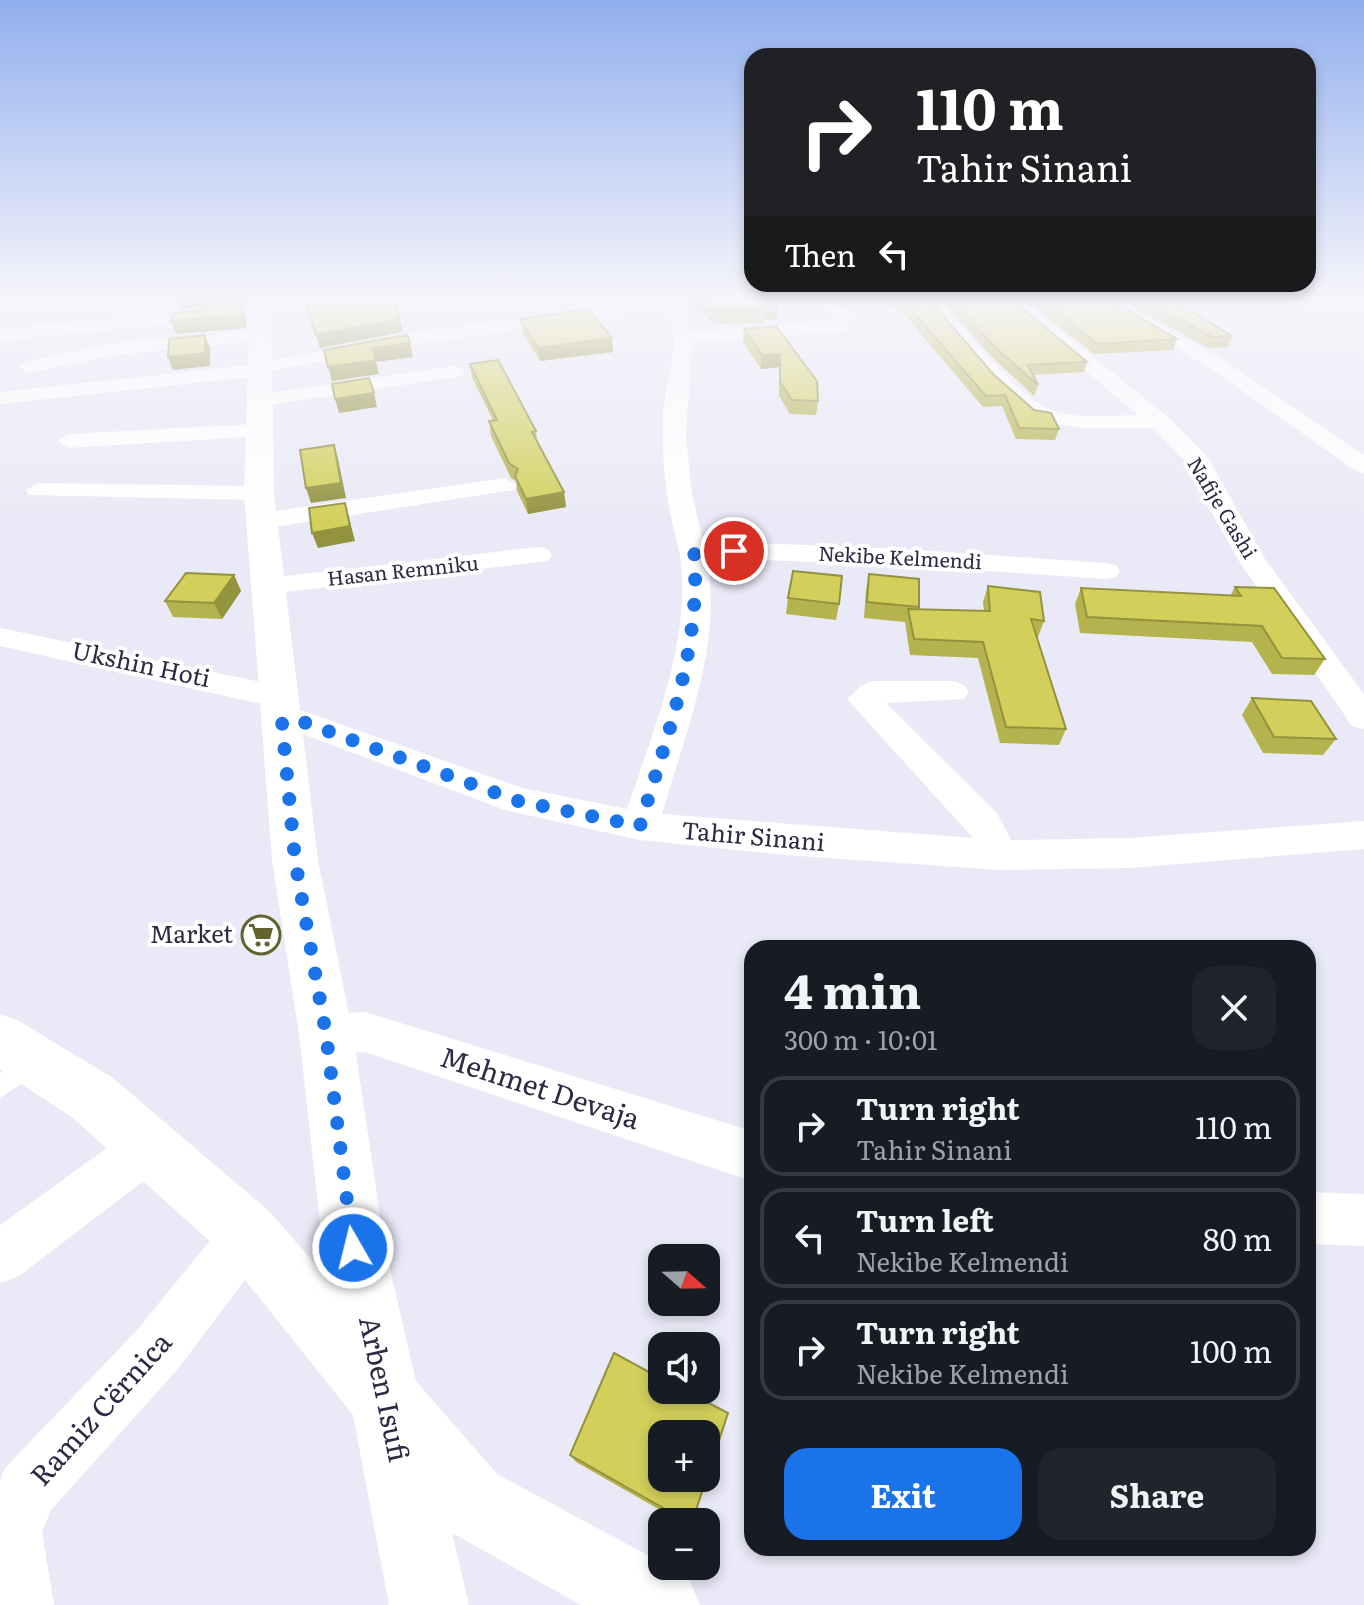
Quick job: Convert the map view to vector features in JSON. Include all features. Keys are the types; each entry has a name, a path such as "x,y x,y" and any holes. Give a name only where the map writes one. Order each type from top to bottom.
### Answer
{"street":[{"path":"260,374 260,507 281,710"},
{"path":"260,379 280,374"},
{"path":"0,398 260,379 402,374"},
{"path":"640,826 685,680 694,616 694,549 681,505 674,374"},
{"path":"997,374 1042,415 1082,420 1159,421"},
{"name":"Nafije Gashi","path":"1101,374 1159,421 1199,461 1216,499 1253,561 1364,718"},
{"path":"1232,374 1297,416 1364,466"},
{"path":"68,441 258,431"},
{"path":"38,490 260,507 505,485"},
{"name":"Nekibe Kelmendi","path":"694,549 902,557 1106,571"},
{"name":"Hasan Remniku","path":"268,586 388,575 539,555"},
{"name":"Ukshin Hoti","path":"0,637 281,710"},
{"path":"953,692 873,692 863,699 984,823 1000,855"},
{"name":"Tahir Sinani","path":"281,710 303,722 518,801 640,826 785,841 1000,855 1129,853 1364,835"},
{"name":"Arben Isufi","path":"281,710 295,860 326,1034 353,1248 429,1605"},
{"name":"Mehmet Devaja","path":"326,1034 365,1032 744,1153"},
{"path":"12,1062 93,1098 248,1234 470,1501 660,1605"},
{"path":"0,1257 149,1147"},
{"path":"1316,1218 1364,1220"},
{"name":"Ramiz Cërnica","path":"21,1605 11,1532 27,1490 157,1350 248,1234"}],"building":[{"path":"475,374 505,374 564,492 526,499 515,476 518,469 509,463 489,421 497,420"},
{"path":"780,374 812,374 817,381 818,401 792,400 780,382"},
{"path":"967,374 993,374 1034,410 1051,413 1059,429 1019,428 1005,395 986,396"},
{"path":"369,378 374,393 335,399 332,384"},
{"path":"334,445 341,483 306,488 300,450"},
{"path":"345,503 350,526 312,533 309,508"},
{"path":"793,571 842,576 839,604 788,598"},
{"path":"186,573 234,575 214,603 165,601"},
{"path":"869,574 919,579 919,607 867,602"},
{"path":"988,586 1040,592 1044,621 1031,619 1066,729 1006,727 983,642 914,639 908,609 990,611"},
{"path":"1235,587 1274,588 1325,659 1282,658 1262,626 1087,617 1081,588 1241,596"},
{"path":"1252,698 1311,701 1336,739 1274,737"},
{"path":"614,1353 648,1371 648,1404 711,1404 728,1413 720,1437 720,1420 648,1420 648,1492 702,1492 697,1508 663,1508 570,1455"}],"place":[{"name":"Market","path":"261,935"}],"route":[{"path":"353,1248 326,1034 295,860 282,722 303,722 518,801 640,826 685,680 694,616 694,549 734,551"}]}
